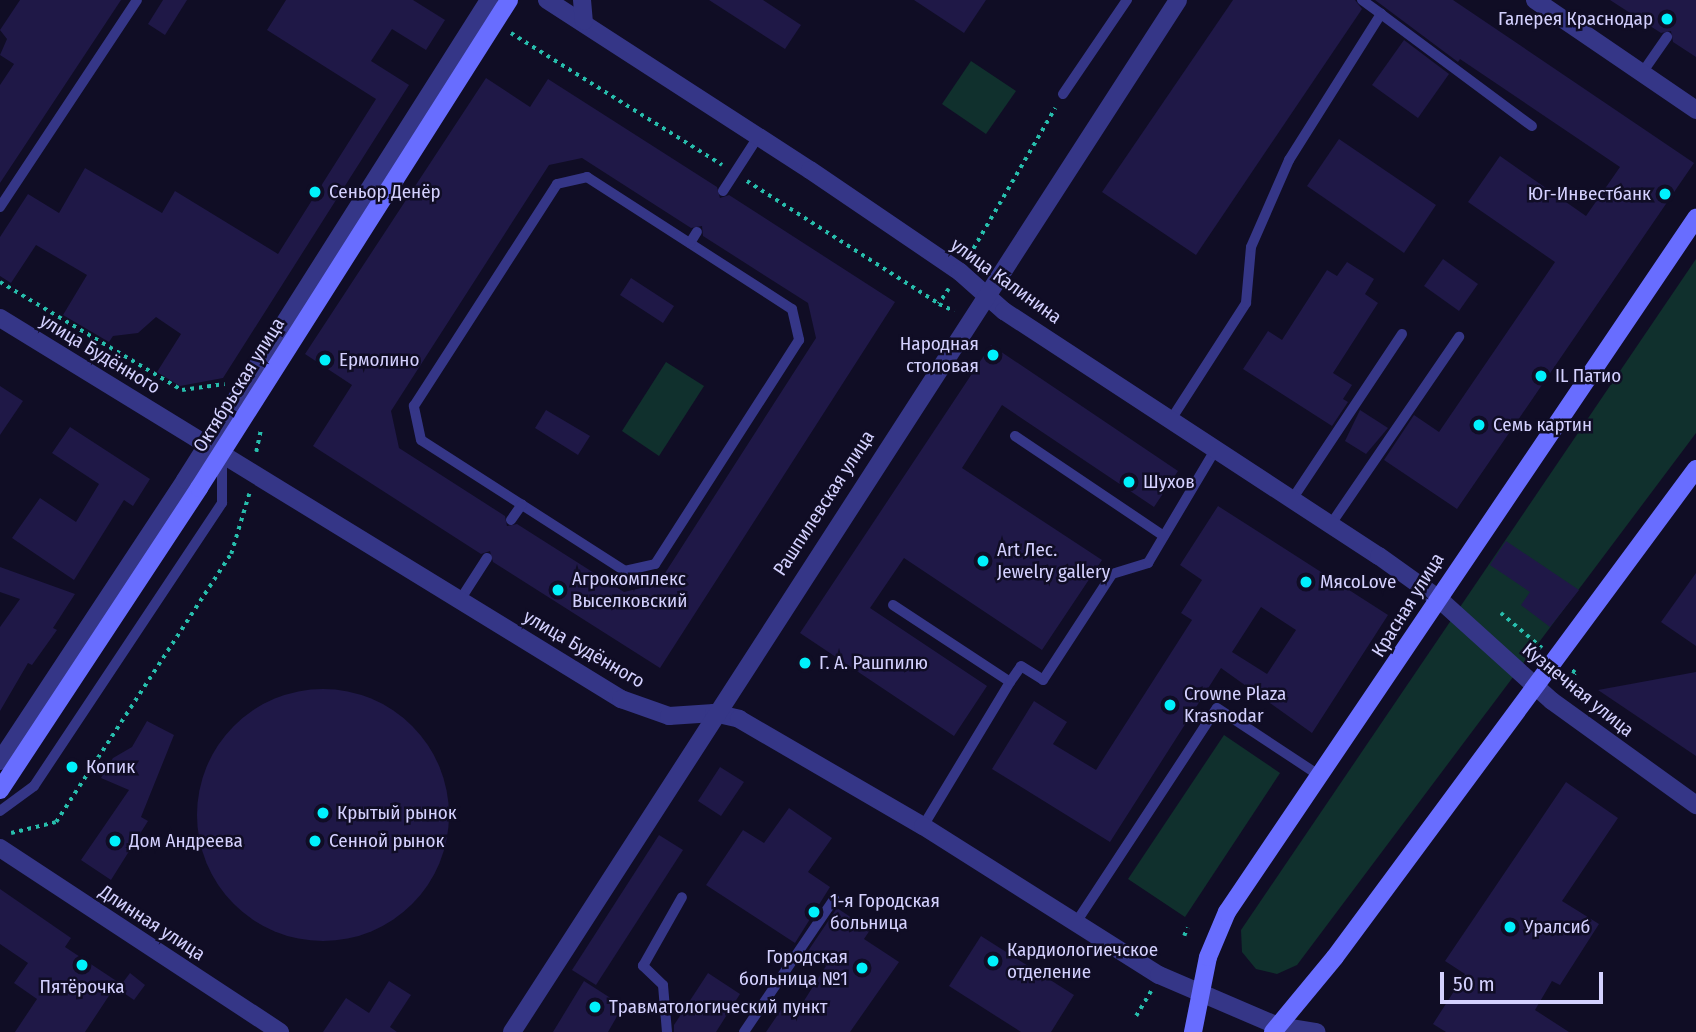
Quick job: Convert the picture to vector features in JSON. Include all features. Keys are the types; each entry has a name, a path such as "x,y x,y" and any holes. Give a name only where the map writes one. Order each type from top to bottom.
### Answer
{"main road":[{"name":"Октябрьская улица","path":"0,790 215,449 509,0"},
{"name":"Красная улица","path":"1193,1032 1198,994 1227,912 1696,218"},
{"path":"1275,1029 1335,957 1534,683 1696,469"}],"street":[{"name":"Октябрьская улица","path":"0,761 215,449 489,0"},
{"name":"улица Калинина","path":"547,0 584,21 960,272 984,295 1217,447 1439,599"},
{"path":"582,0 584,21"},
{"name":"Рашпилевская улица","path":"512,1032 969,317 1178,0"},
{"path":"1535,0 1696,110"},
{"name":"улица Будённого","path":"0,318 621,699 670,716 714,713 739,719 923,825 1075,924 1198,994 1275,1029 1317,1032"},
{"name":"Кузнечная улица","path":"1439,599 1534,683 1696,805"},
{"name":"Длинная улица","path":"0,848 280,1032"}],"lane":[{"path":"0,207 137,0"},
{"path":"1063,94 1127,0"},
{"path":"1362,0 1532,126"},
{"path":"1172,418 1246,303 1251,247 1289,160 1381,13"},
{"path":"1642,73 1667,37"},
{"path":"723,191 758,137"},
{"path":"587,177 690,243 792,309 799,340 655,564 625,571 421,440 414,406 557,184 587,177"},
{"path":"690,243 697,232"},
{"path":"1293,498 1402,334"},
{"path":"1331,524 1459,337"},
{"path":"1015,436 1164,536"},
{"path":"923,825 1021,666 1043,680 1112,575 1148,563 1217,447"},
{"path":"0,811 34,786 222,503 215,449"},
{"path":"511,520 522,504"},
{"path":"460,600 487,558"},
{"path":"893,605 1010,682"},
{"path":"1075,924 1217,708 1320,776"},
{"path":"667,1032 663,985 643,966 682,897"},
{"path":"744,1032 834,899"}],"path":[{"path":"969,317 939,304 1063,94"},
{"path":"0,282 182,390 223,383"},
{"path":"0,835 56,822 231,554 245,517 263,421"},
{"path":"1501,613 1575,673"},
{"path":"1184,936 1187,928"},
{"path":"1136,1016 1154,985"}],"green space":[{"path":"971,61 1016,91 986,134 942,104"},
{"path":"1696,259 1696,433 1297,965 1277,974 1256,969 1242,952 1241,930"},
{"path":"666,362 704,386 659,456 622,431"},
{"path":"1224,735 1280,773 1185,917 1128,879"}],"building":[{"path":"20,0 121,0 0,183 0,85 14,64 0,55 7,39 0,30"},
{"path":"163,0 187,0 165,35 148,24"},
{"path":"286,0 413,0 445,20 426,50 392,29 371,61 409,85 223,378 180,386 157,372 181,334 156,317 138,333 113,336 109,342 63,315 87,275 36,245 11,283 0,276 0,237 28,194 59,213 85,168 162,213 175,191 278,254 376,99 267,30"},
{"path":"709,0 763,0 801,25 785,49"},
{"path":"914,0 986,0 964,33"},
{"path":"1233,0 1355,0 1362,9 1196,255 1102,192"},
{"path":"1375,0 1453,0 1694,163 1457,509 1384,460 1414,415 1439,432 1555,262 1468,202 1500,156 1586,216 1620,167 1460,59 1458,62"},
{"name":"Галерея Краснодар","path":"1610,0 1696,0 1696,57 1673,42 1671,31 1661,33"},
{"path":"1404,40 1449,74 1418,118 1372,85"},
{"path":"486,78 530,107 548,79 717,187 720,198 729,195 895,302 660,668 493,562 490,551 481,554 313,446 352,385 305,354","holes":["582,158 691,228 702,226 703,236 808,303 816,338 658,584 624,592 517,524 507,526 505,516 399,448 391,411 549,165"]},
{"path":"1339,139 1436,205 1404,253 1307,186"},
{"path":"1443,259 1478,284 1459,311 1424,286"},
{"path":"1347,262 1374,279 1365,294 1378,303 1333,373 1352,385 1343,399 1348,402 1332,426 1243,369 1268,331 1282,340 1327,270 1337,276"},
{"path":"631,278 674,306 663,323 620,295"},
{"path":"991,345 1178,471 1154,507 1002,405 962,468 1102,560 1042,650 904,558 870,608 987,686 954,736 800,633"},
{"path":"0,386 23,401 0,435"},
{"path":"546,410 590,436 578,455 535,428"},
{"path":"1360,410 1388,428 1366,454 1345,441"},
{"path":"70,427 150,479 133,506 124,500 74,580 12,538 40,498 76,522 99,484 52,453"},
{"path":"1218,506 1388,615 1312,733 1221,668 1110,842 992,769 1034,701 1067,722 1053,744 1096,770 1192,620 1181,613 1202,580 1180,565","holes":["1261,607 1296,630 1267,674 1232,652"]},
{"path":"1506,541 1579,590 1550,627 1521,605 1530,592 1490,565"},
{"path":"0,567 75,594 53,628 57,630 32,665 28,663 0,711 0,627 20,599 0,592"},
{"path":"1696,573 1696,646 1661,622"},
{"path":"1696,672 1696,756 1598,690"},
{"name":"Крытый рынок","path":"311,689 335,689 371,698 403,717 421,735 444,778 449,815 447,840 440,863 421,895 403,913 360,936 335,941 311,941 275,932 243,913 225,895 202,852 197,827 197,803 206,767 225,735 243,717 286,694"},
{"path":"147,721 174,735 141,817 148,821 111,880 81,860 129,790 101,778 113,758 132,747"},
{"path":"720,767 744,782 721,816 698,801"},
{"path":"1566,782 1618,818 1562,901 1599,924 1560,985 1552,981 1535,1010 1569,1032 1446,1032 1433,1024 1465,974 1445,961"},
{"path":"789,808 832,838 808,872 830,887 795,943 706,885 743,830 764,843"},
{"path":"659,835 683,850 596,985 572,970"},
{"path":"0,889 71,938 65,947 118,982 85,1032 15,1032 37,999 14,983 28,963 0,944"},
{"name":"Городская больница №1","path":"837,908 870,930 864,939 899,962 850,1032 766,1032 783,1007 795,1015 826,966 808,951"},
{"name":"Кардиологиечское отделение","path":"981,936 1074,995 1051,1032 1021,1032 949,986"},
{"path":"130,973 145,985 134,1000 118,989"},
{"path":"708,973 740,994 716,1032 674,1032 674,1025"},
{"path":"389,981 411,995 390,1027 397,1032 323,1032 346,998 369,1013"},
{"name":"Травматологический пункт","path":"584,981 623,1006 608,1032 553,1032"}],"place":[{"name":"Галерея Краснодар","path":"1667,19"},
{"name":"Сеньор Денёр","path":"315,192"},
{"name":"Юг-Инвестбанк","path":"1665,194"},
{"name":"Народная столовая","path":"993,355"},
{"name":"Ермолино","path":"325,360"},
{"name":"IL Патио","path":"1541,376"},
{"name":"Семь картин","path":"1479,425"},
{"name":"Шухов","path":"1129,482"},
{"name":"Art Лес. Jewelry gallery","path":"983,561"},
{"name":"МясоLove","path":"1306,582"},
{"name":"Агрокомплекс Выселковский","path":"558,590"},
{"name":"Г. А. Рашпилю","path":"805,663"},
{"name":"Crowne Plaza Krasnodar","path":"1170,705"},
{"name":"Копик","path":"72,767"},
{"name":"Крытый рынок","path":"323,813"},
{"name":"Дом Андреева","path":"115,841"},
{"name":"Сенной рынок","path":"315,841"},
{"name":"1-я Городская больница","path":"814,912"},
{"name":"Уралсиб","path":"1510,927"},
{"name":"Кардиологиечское отделение","path":"993,961"},
{"name":"Пятёрочка","path":"82,965"},
{"name":"Городская больница №1","path":"862,968"},
{"name":"Травматологический пункт","path":"595,1007"}]}
